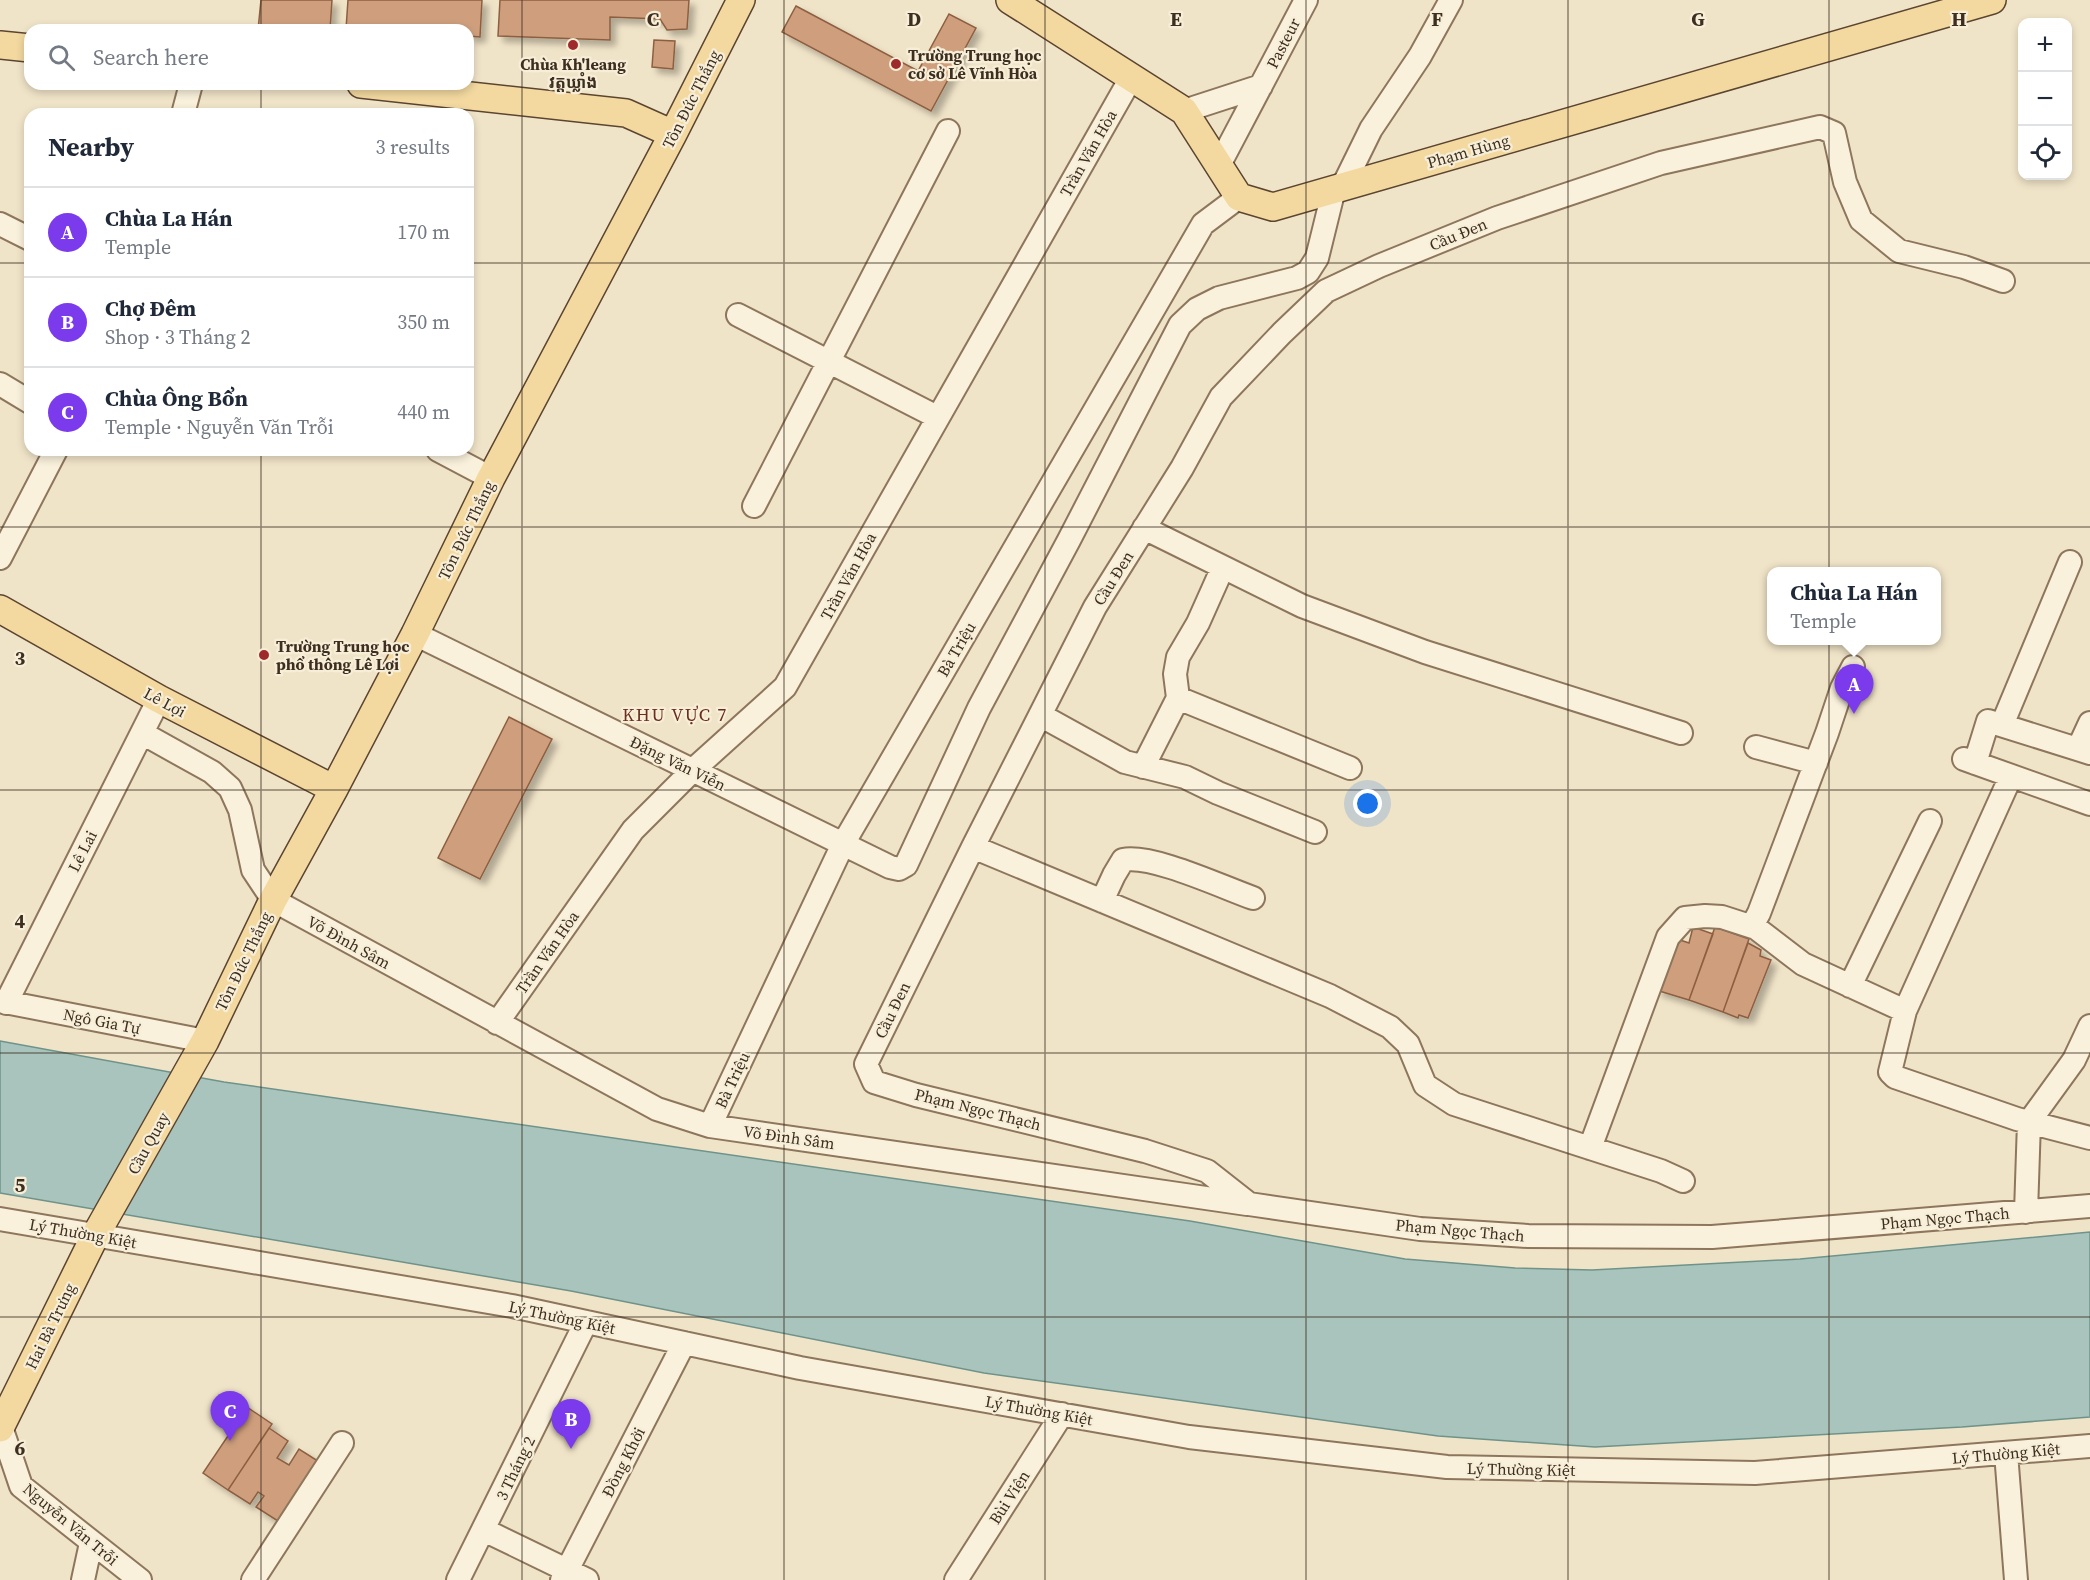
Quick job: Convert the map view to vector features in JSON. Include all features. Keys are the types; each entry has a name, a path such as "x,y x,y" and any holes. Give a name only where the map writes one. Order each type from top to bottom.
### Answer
{"main road":[{"name":"Tôn Đức Thắng","path":"199,1051 273,900 415,634 490,478 673,134 741,0"},
{"path":"1010,0 1184,111 1239,197"},
{"name":"Phạm Hùng","path":"1239,197 1273,207 1992,0"},
{"path":"0,45 24,47"},
{"path":"416,90 626,113 673,134"},
{"name":"Lê Lợi","path":"0,609 159,699 334,789"},
{"name":"Cầu Quay","path":"99,1231 199,1051"},
{"name":"Hai Bà Trưng","path":"0,1426 99,1231"}],"street":[{"name":"Pasteur","path":"1218,166 1305,0"},
{"path":"1338,188 1371,129 1420,56 1451,0"},
{"name":"Trần Văn Hòa","path":"497,1023 633,831 693,770 785,687 1131,78"},
{"path":"1184,111 1261,86"},
{"path":"185,108 189,90"},
{"name":"Cầu Đen","path":"866,1064 1095,607 1182,468 1221,397 1326,291 1379,266 1497,218 1661,163 1820,127 1834,133 1845,182 1862,220 1899,251 1964,267 2004,281"},
{"path":"754,506 948,131"},
{"name":"Đặng Văn Viễn","path":"415,634 890,867 899,869 906,865 979,708 1180,325 1197,309 1219,298 1297,278 1308,272 1317,258 1338,188"},
{"name":"Bà Triệu","path":"710,1126 843,844 1203,224 1239,197"},
{"path":"0,224 24,235"},
{"path":"738,315 937,417"},
{"path":"0,384 24,398"},
{"path":"0,558 53,456"},
{"path":"449,456 490,478"},
{"path":"1144,528 1302,606 1425,652 1681,733"},
{"path":"2002,725 2070,562"},
{"path":"1143,767 1178,698 1175,674 1178,657 1198,623 1223,567"},
{"path":"1752,926 1816,764 1842,688 1853,668"},
{"path":"1178,698 1350,768"},
{"name":"Lê Lai","path":"3,1002 159,699"},
{"path":"1040,715 1125,762 1185,777 1218,793 1315,832"},
{"path":"2090,723 2084,751 1988,721 1969,761 2090,804"},
{"path":"142,733 212,772 230,788 240,810 253,870 273,900"},
{"path":"1756,747 1816,764"},
{"path":"2011,776 1905,1011 1890,1072 1895,1077 2029,1122 2090,1138"},
{"path":"1850,986 1930,821"},
{"path":"973,847 1330,996 1390,1027 1408,1044 1425,1085 1454,1104 1661,1171 1683,1181"},
{"path":"1102,901 1123,860 1130,858 1150,860 1252,898"},
{"name":"Võ Đình Sâm","path":"273,900 657,1109 710,1126 1249,1204"},
{"path":"1590,1148 1668,937 1685,918 1722,917 1752,926 1803,964 1905,1011"},
{"name":"Ngô Gia Tự","path":"3,1002 199,1051"},
{"path":"2026,1212 2029,1122 2074,1059 2090,1026"},
{"name":"Phạm Ngọc Thạch","path":"866,1064 874,1082 916,1095 1145,1151 1207,1171 1249,1204 1420,1229 1528,1236 1712,1237 2090,1206"},
{"name":"Lý Thường Kiệt","path":"0,1219 99,1231 512,1306 800,1368 1189,1437 1447,1467 1755,1473 2090,1446"},
{"name":"3 Tháng 2","path":"458,1580 586,1322"},
{"name":"Đồng Khởi","path":"572,1576 684,1343"},
{"name":"Bùi Viện","path":"956,1580 1062,1414"},
{"name":"Nguyễn Văn Trỗi","path":"0,1426 21,1486 140,1580"},
{"path":"253,1580 342,1443"},
{"path":"2006,1453 2016,1580"},
{"path":"484,1530 572,1576"},
{"path":"83,1580 91,1543"}],"water":[{"path":"0,1041 224,1082 1190,1221 1405,1259 1515,1268 1592,1270 1800,1259 2090,1232 2090,1417 1962,1427 1595,1447 1438,1436 984,1373 571,1291 0,1193"}],"building":[{"path":"261,0 332,0 330,24 259,24"},
{"path":"348,0 482,0 480,37 474,36 474,24 346,24"},
{"path":"500,0 689,0 687,29 667,30 660,19 610,17 610,40 498,36"},
{"path":"796,6 918,71 949,14 976,28 931,111 782,32"},
{"path":"654,40 675,41 673,69 652,67"},
{"path":"509,717 552,739 480,879 438,858"},
{"path":"1693,927 1713,934 1689,1000 1656,990 1680,940 1689,943"},
{"path":"1715,927 1749,939 1723,1012 1689,1000"},
{"path":"1748,943 1761,950 1760,956 1771,960 1748,1018 1739,1015 1738,1018 1723,1012"},
{"path":"241,1403 272,1424 228,1490 203,1473 234,1427 228,1423"},
{"path":"269,1428 288,1441 277,1458 289,1465 299,1449 321,1463 281,1523 256,1507 264,1496 258,1492 250,1504 228,1490"}],"place":[{"name":"Chùa Kh'leang វត្តឃ្លាំង","path":"573,45"},
{"name":"Trường Trung học cơ sở Lê Vĩnh Hòa","path":"896,64"},
{"name":"Trường Trung học phổ thông Lê Lợi","path":"264,655"},
{"name":"Chùa La Hán","path":"1854,714"},
{"name":"Chùa Ông Bổn","path":"230,1441"},
{"name":"Chợ Đêm","path":"571,1449"}],"district":[{"name":"KHU VỰC 7","path":"675,714"}]}
